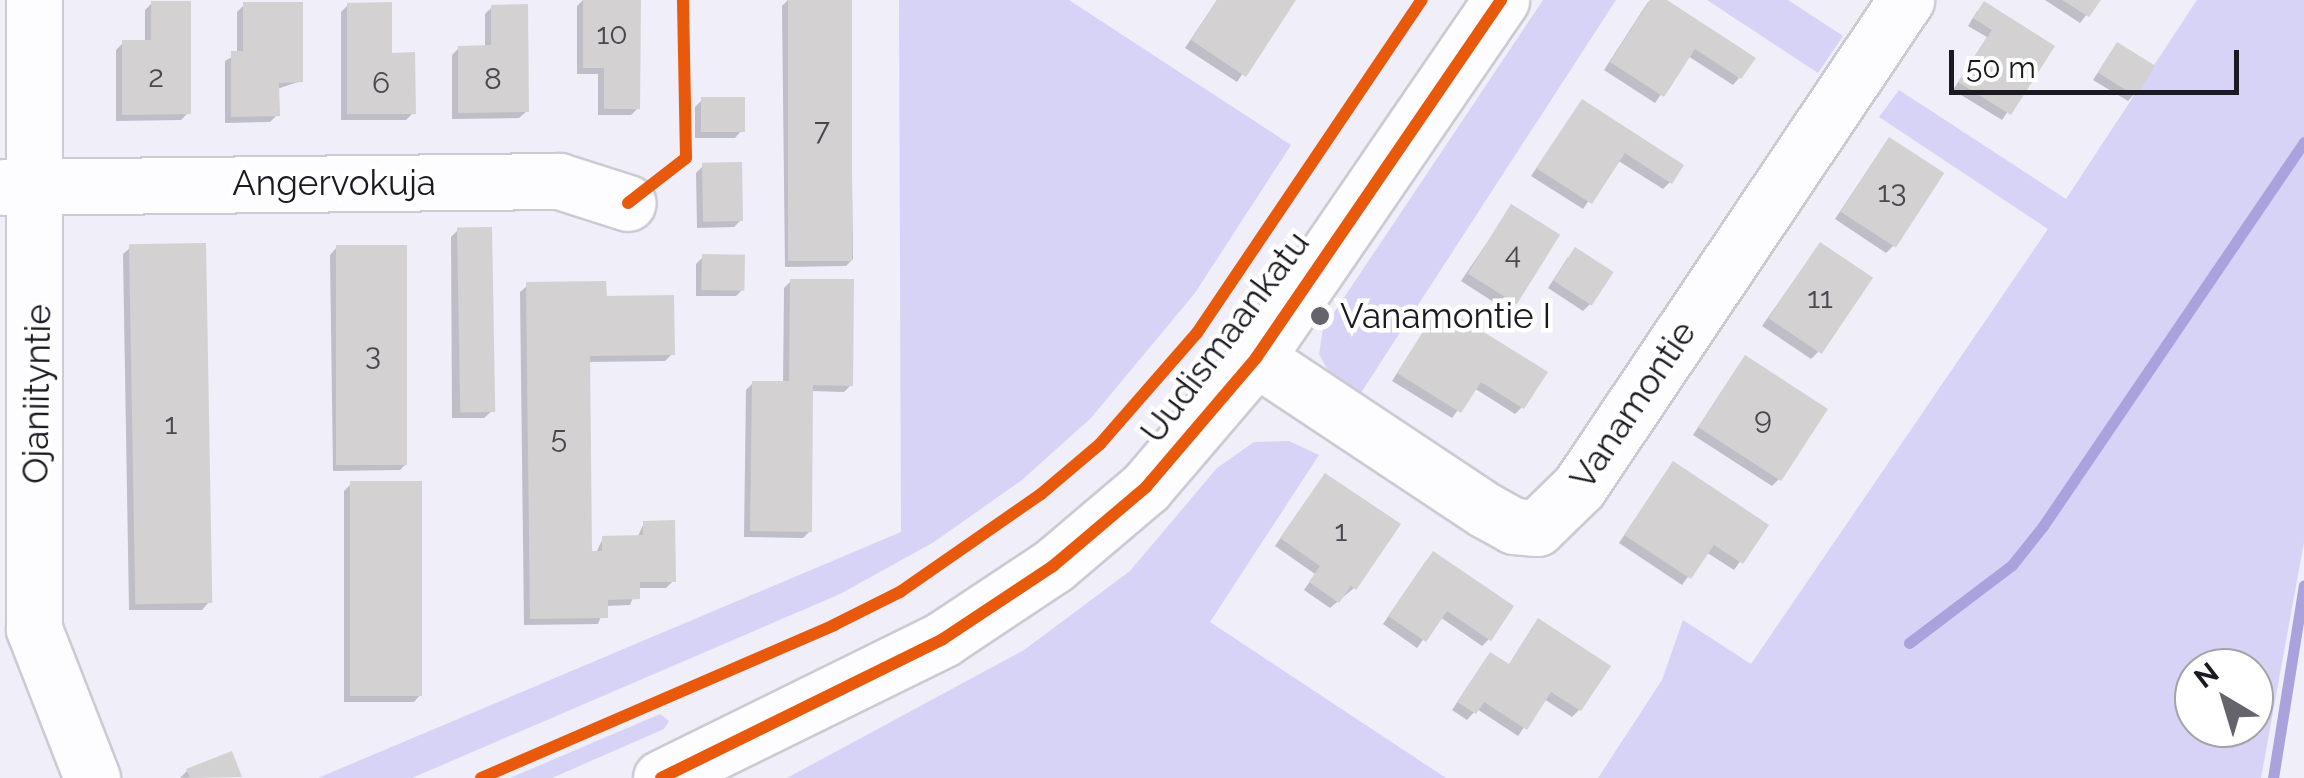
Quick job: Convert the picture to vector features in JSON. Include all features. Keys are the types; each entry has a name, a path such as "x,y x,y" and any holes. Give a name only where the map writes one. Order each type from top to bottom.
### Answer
{"street":[{"name":"Ojaniityntie","path":"34,0 19,186 17,632 92,778"},
{"name":"Uudismaankatu","path":"661,778 889,669 1040,575 1146,488 1256,358 1501,0"},
{"name":"Vanamontie","path":"1256,358 1485,510 1514,526 1537,528 1579,487 1906,0"},
{"name":"Angervokuja","path":"19,186 559,182 628,202"}],"shaded area":[{"path":"899,0 1069,0 1291,145 1195,293 1091,418 1022,480 934,542 840,594 412,778 318,778 901,532"},
{"path":"1543,0 1616,0 1355,402 1337,387 1319,354 1323,329"},
{"path":"1707,0 1788,0 1843,36 1818,73"},
{"path":"2197,0 2304,0 2304,542 2274,707 2274,648 2174,648 2174,748 2266,748 2261,778 1598,778 1662,680 1683,620 1751,664 2048,229 1879,117 1899,90 2066,199"},
{"path":"1289,441 1319,455 1210,622 1446,778 787,778 1024,650 1130,571 1217,468 1254,442"},
{"path":"660,714 669,721 664,729 552,778 510,778"}],"building":[{"path":"583,0 641,0 640,109 604,109 604,68 583,68"},
{"path":"788,0 852,0 852,261 788,261"},
{"path":"1217,0 1296,0 1246,77 1191,40"},
{"path":"1650,0 1667,0 1756,58 1741,79 1695,49 1664,97 1610,62"},
{"path":"2062,0 2101,0 2089,17"},
{"path":"151,1 191,1 191,114 122,115 122,40 151,40"},
{"path":"1984,1 2055,46 2011,115 1958,82 1992,30 1973,18"},
{"path":"243,2 303,2 303,82 279,83 280,116 231,117 231,51 243,51"},
{"path":"392,2 392,53 415,52 416,114 347,114 347,3"},
{"path":"528,4 529,112 458,113 458,46 491,45 491,5"},
{"path":"2117,42 2155,66 2136,96 2098,73"},
{"path":"701,97 745,97 745,132 701,132"},
{"path":"1582,99 1684,165 1672,184 1625,153 1592,204 1536,168"},
{"path":"1889,137 1944,173 1896,248 1841,212"},
{"path":"742,162 743,221 703,222 702,163"},
{"path":"1511,204 1560,235 1517,304 1468,274"},
{"path":"492,227 495,412 460,413 457,228"},
{"path":"1820,242 1873,278 1822,354 1769,318"},
{"path":"206,243 212,603 135,604 129,244"},
{"path":"336,245 407,245 407,465 336,465"},
{"path":"1575,247 1614,272 1592,306 1553,281"},
{"path":"702,254 745,255 744,291 701,290"},
{"path":"790,279 854,279 853,386 813,385 812,532 750,531 752,381 789,381"},
{"path":"606,281 607,296 674,295 675,355 590,356 592,551 602,551 602,536 643,535 643,521 675,520 676,582 640,582 640,599 608,600 608,618 530,619 526,282"},
{"path":"1440,305 1548,372 1524,409 1481,382 1461,413 1397,373"},
{"path":"1745,355 1828,409 1781,481 1698,427"},
{"path":"1673,461 1769,525 1743,564 1714,545 1691,579 1624,535"},
{"path":"1325,473 1401,524 1356,590 1351,586 1339,603 1309,582 1320,566 1280,538"},
{"path":"350,481 422,481 422,696 350,696"},
{"path":"1433,551 1514,606 1491,641 1447,611 1426,642 1388,616"},
{"path":"1538,618 1611,666 1581,711 1551,692 1527,730 1484,702 1476,714 1457,702 1490,652 1509,664"},
{"path":"232,751 242,777 190,778 186,769"}],"waterway":[{"path":"1909,643 2012,565 2043,526 2304,142"},
{"path":"2273,778 2304,585"}],"cycle path":[{"path":"628,203 686,158 683,0"},
{"path":"481,778 834,625 900,592 1041,494 1100,444 1197,333 1422,0"},
{"path":"661,778 943,639 1053,566 1146,487 1256,358 1501,0"}],"place":[{"name":"Vanamontie I","path":"1320,316"}]}
